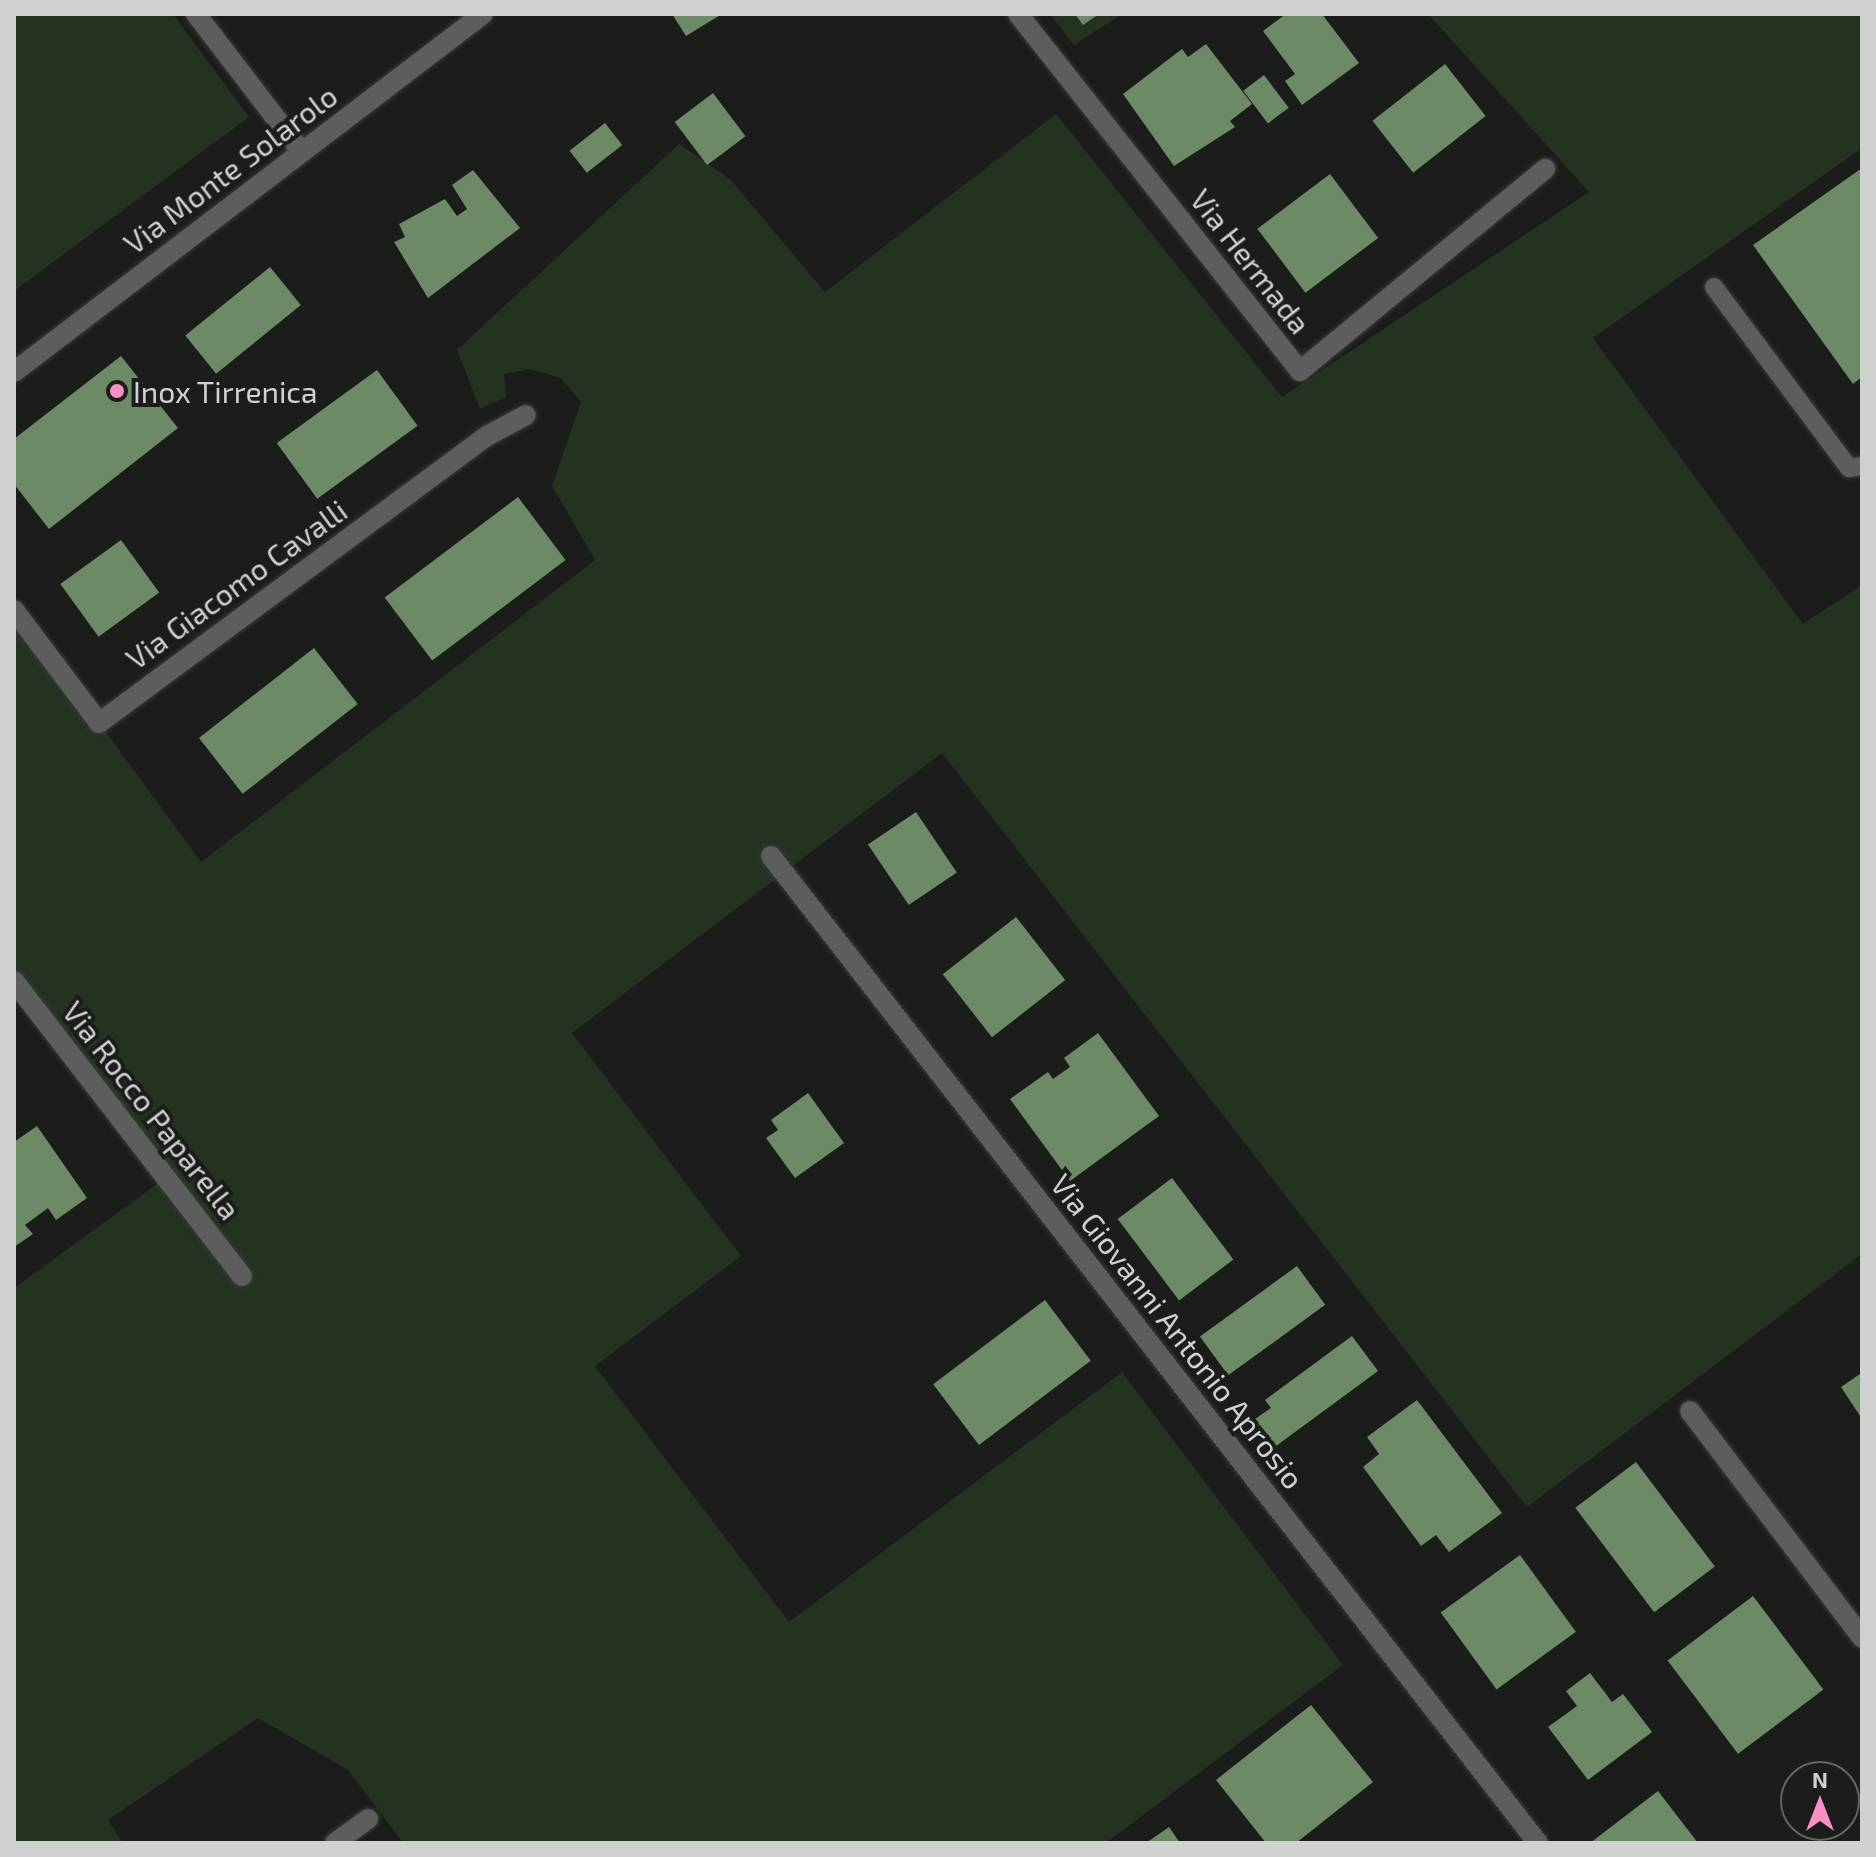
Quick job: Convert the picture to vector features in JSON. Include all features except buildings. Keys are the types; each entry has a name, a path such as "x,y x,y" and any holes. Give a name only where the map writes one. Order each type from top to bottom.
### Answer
{"street":[{"path":"196,14 302,152"},
{"name":"Via Monte Solarolo","path":"14,372 483,14"},
{"name":"Via Hermada","path":"1018,14 1300,371 1545,169"},
{"name":"Via Giacomo Cavalli","path":"14,610 99,723 487,436 526,415"},
{"name":"Via Giovanni Antonio Aprosio","path":"771,856 1538,1843"},
{"name":"Via Rocco Paparella","path":"14,981 242,1276"},
{"path":"1690,1411 1862,1638"},
{"path":"335,1843 368,1819"}],"lane":[{"path":"1714,287 1849,468 1862,466"}],"green space":[{"path":"14,14 173,14 249,117 14,291"},
{"path":"1050,14 1122,14 1074,45"},
{"path":"1428,14 1862,14 1862,148 1593,338 1803,624 1862,585 1862,1254 1527,1507 942,753 572,1033 741,1256 595,1366 789,1622 1122,1372 1343,1665 1106,1843 403,1843 348,1770 258,1718 108,1820 123,1843 14,1843 14,1288 168,1176 14,966 14,606 201,862 595,560 552,486 581,402 561,378 529,369 504,374 506,397 480,409 457,350 679,144 730,179 825,292 1056,114 1282,397 1589,192"}],"place":[{"name":"Inox Tirrenica","path":"117,391"}]}
